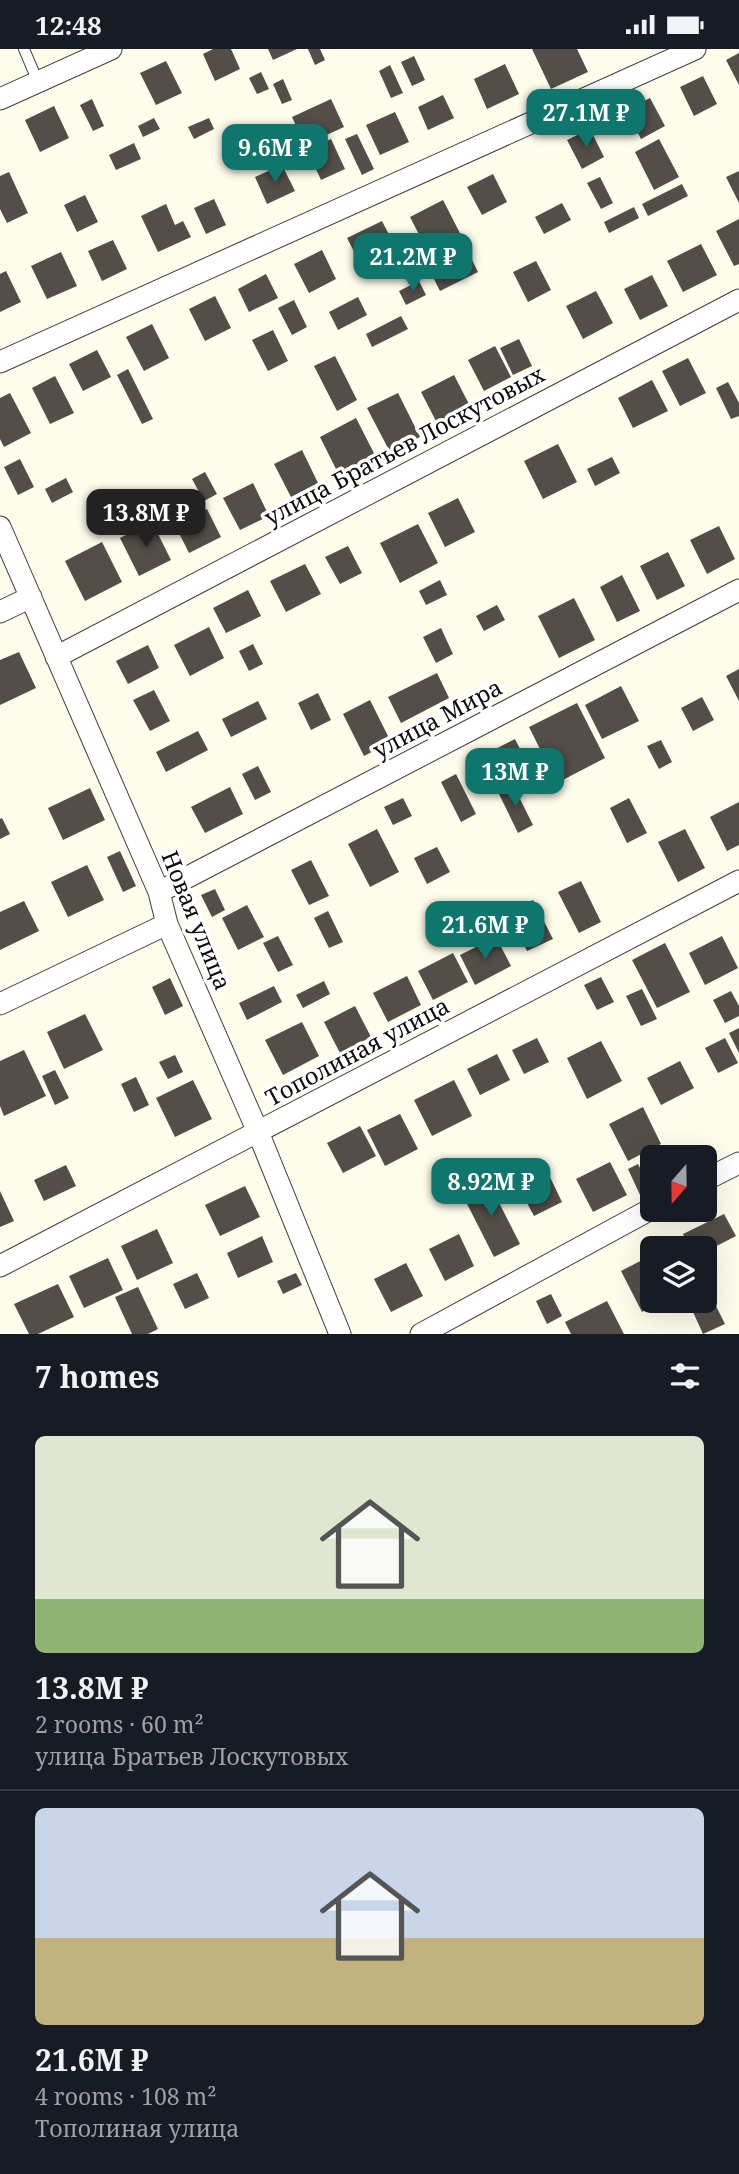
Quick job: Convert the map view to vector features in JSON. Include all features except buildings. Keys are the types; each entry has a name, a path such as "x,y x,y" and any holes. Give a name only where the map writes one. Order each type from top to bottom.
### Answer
{"street":[{"path":"0,99 111,49"},
{"path":"0,362 695,49"},
{"name":"улица Братьев Лоскутовых","path":"56,656 739,300"},
{"name":"Новая улица","path":"0,527 159,892 167,924 258,1132 340,1334"},
{"name":"улица Мира","path":"159,892 739,590"},
{"path":"0,612 31,597"},
{"name":"Тополиная улица","path":"0,1266 739,881"},
{"path":"0,1004 167,924"},
{"path":"718,1174 739,1163"},
{"path":"421,1334 640,1215"}],"lane":[{"path":"24,49 38,82"}]}
